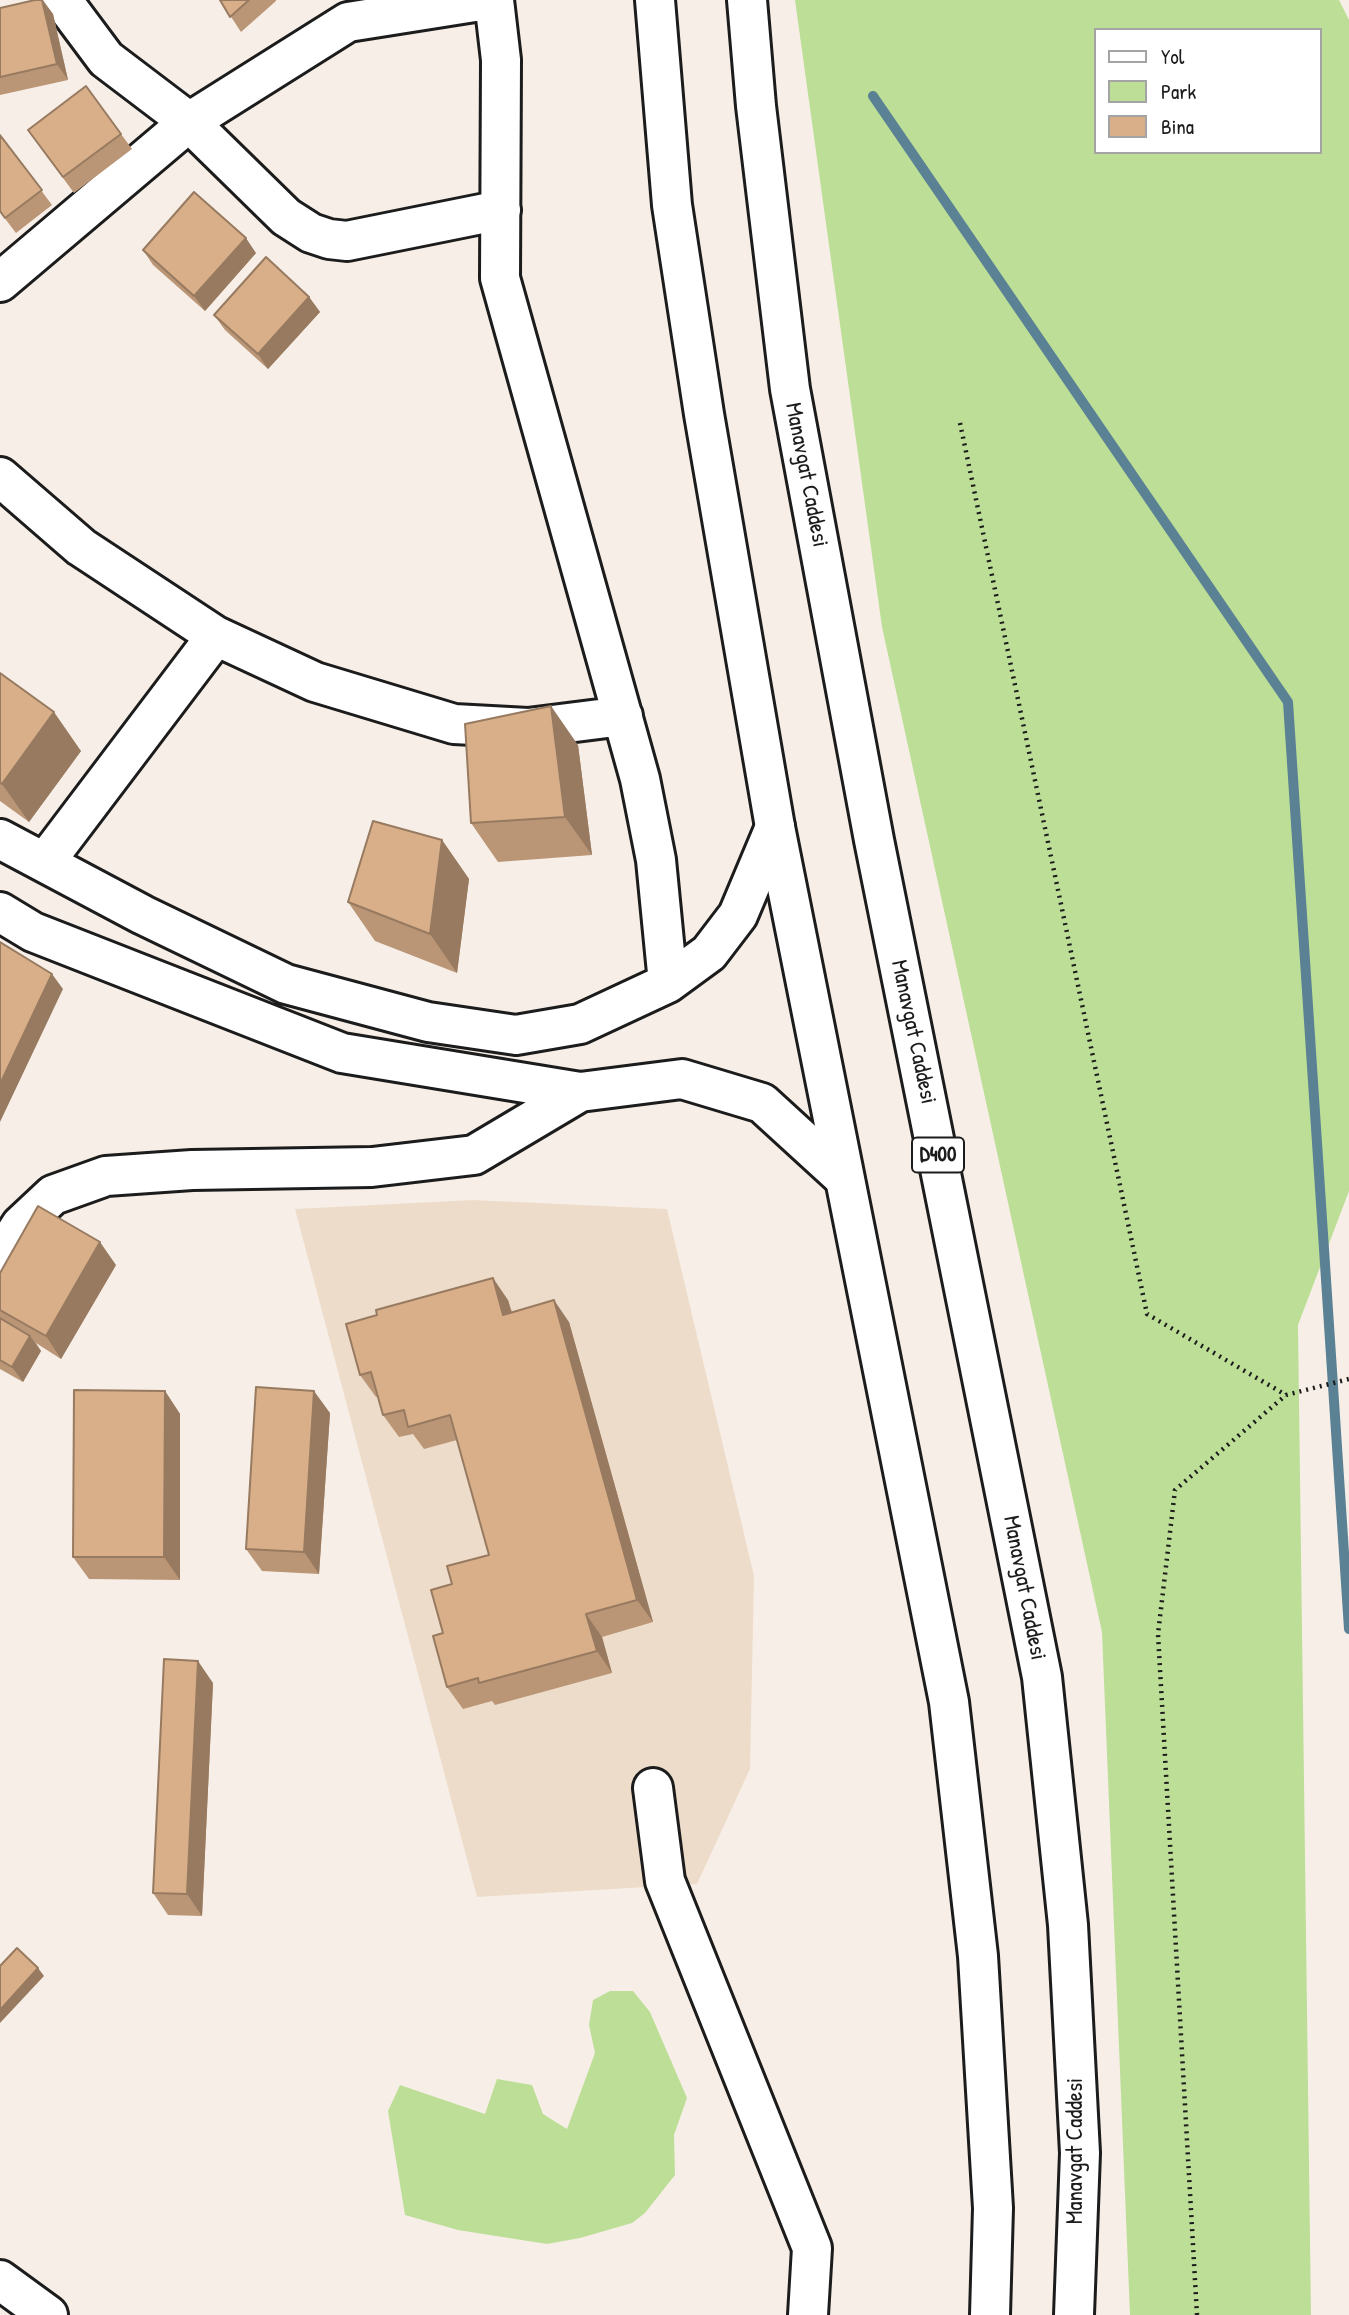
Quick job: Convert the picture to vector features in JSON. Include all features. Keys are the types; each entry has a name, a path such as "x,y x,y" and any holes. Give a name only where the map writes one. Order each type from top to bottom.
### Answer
{"main road":[{"path":"62,0 106,59 189,122 286,217 311,233 347,241 501,210"},
{"path":"0,282 189,122 344,11 487,0"},
{"path":"494,0 501,60 500,278 640,779 656,860 668,983"},
{"path":"655,0 672,205 704,414 775,827 949,1702 979,1969 993,2208 990,2315"},
{"name":"Manavgat Caddesi","path":"747,0 756,106 790,389 874,840 1042,1677 1068,1926 1080,2153 1074,2315"},
{"path":"0,477 81,547 216,636 316,682 454,724 528,728 623,716"},
{"path":"45,862 216,636"},
{"path":"0,839 144,915 286,984 428,1021 516,1035 580,1024 668,983 709,953 738,915 775,827"},
{"path":"0,912 33,932 342,1053 580,1092 682,1079 762,1103 844,1178"},
{"path":"0,1258 21,1225 53,1195 106,1176 192,1170 372,1167 474,1155 580,1092"},
{"path":"653,1788 665,1881 811,2248 808,2315"},
{"path":"0,2280 48,2315"}],"path":[{"path":"960,423 1147,1314 1286,1395"},
{"path":"1197,2315 1158,1634 1175,1490 1286,1395 1349,1379"}],"shaded area":[{"path":"473,1200 667,1209 754,1576 750,1769 697,1884 477,1897 295,1209"}],"green space":[{"path":"795,0 1339,0 1349,20 1349,1191 1298,1325 1311,2315 1130,2315 1102,1632 882,627"},
{"path":"610,1991 633,1991 650,2012 687,2098 674,2135 675,2175 645,2213 632,2223 547,2244 458,2230 405,2215 388,2111 400,2085 485,2114 497,2079 532,2085 543,2114 567,2129 595,2053 589,2025 593,2000"}],"building":[{"path":"42,0 57,64 0,77 0,8"},
{"path":"220,0 249,0 230,17"},
{"path":"86,86 121,134 63,177 28,130"},
{"path":"0,135 42,190 5,218 0,211"},
{"path":"194,192 246,238 194,296 143,250"},
{"path":"266,257 309,297 258,354 214,315"},
{"path":"0,673 54,712 2,784 0,782"},
{"path":"551,706 565,817 471,823 465,724"},
{"path":"373,821 442,840 430,934 348,902"},
{"path":"0,942 52,974 0,1084"},
{"path":"38,1206 100,1242 46,1336 0,1310 0,1273"},
{"path":"493,1278 503,1315 554,1300 637,1600 586,1614 597,1651 479,1683 478,1678 447,1687 433,1636 443,1633 431,1590 452,1584 447,1566 489,1555 450,1415 408,1427 404,1410 383,1415 371,1372 360,1375 346,1324 377,1315 376,1310"},
{"path":"0,1318 30,1336 12,1367 0,1360"},
{"path":"256,1387 314,1391 304,1552 246,1549"},
{"path":"74,1390 165,1391 164,1557 73,1557"},
{"path":"164,1659 198,1661 187,1894 153,1893"},
{"path":"17,1948 38,1968 0,2010 0,1966"}],"waterway":[{"path":"873,96 1288,702 1349,1629"}]}
